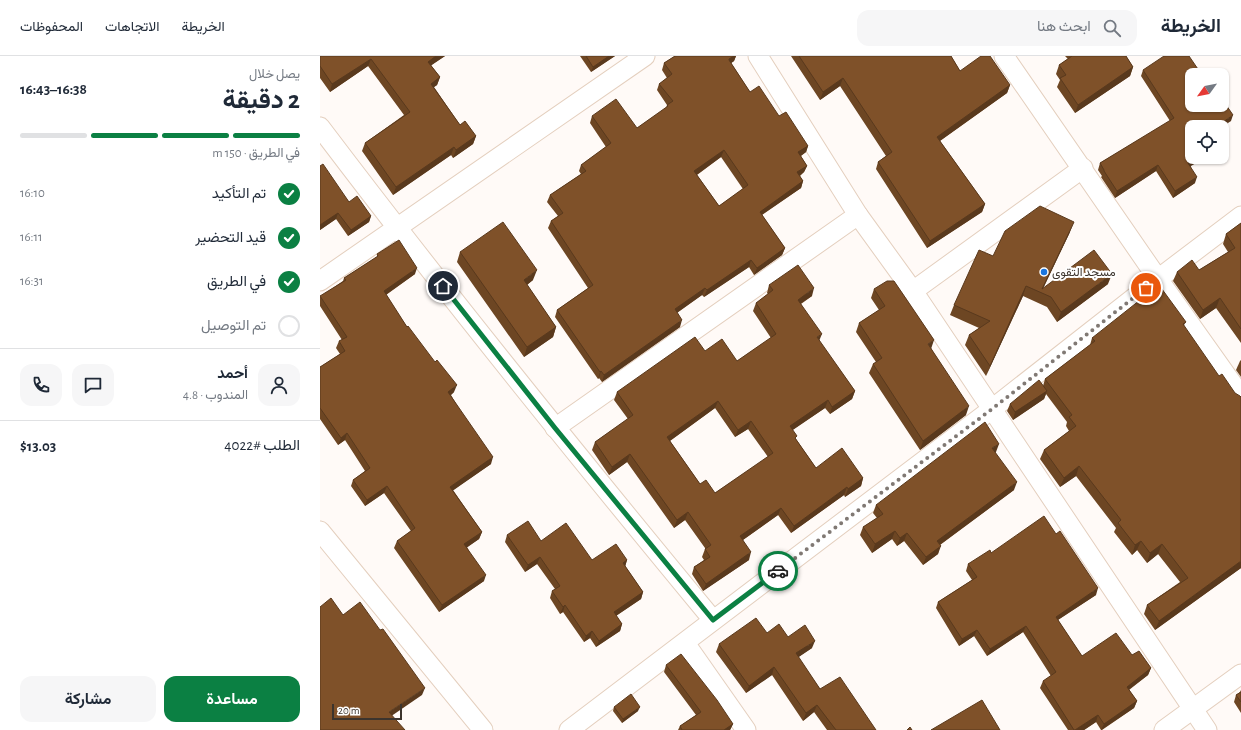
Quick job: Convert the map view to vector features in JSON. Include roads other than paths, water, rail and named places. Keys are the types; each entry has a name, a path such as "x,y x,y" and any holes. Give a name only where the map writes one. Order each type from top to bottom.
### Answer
{"street":[{"path":"320,280 645,56"},
{"path":"758,56 858,215 913,291 1207,730"},
{"path":"1004,56 1241,396"},
{"path":"320,127 396,228 555,428 713,620"},
{"path":"913,291 1083,168"},
{"path":"555,428 858,215"},
{"path":"569,730 992,409 1241,216"},
{"path":"320,531 483,730"},
{"path":"685,643 746,730"},
{"path":"1164,730 1241,674"}],"place":[{"name":"مسجد التقوى","path":"1044,272"}]}
